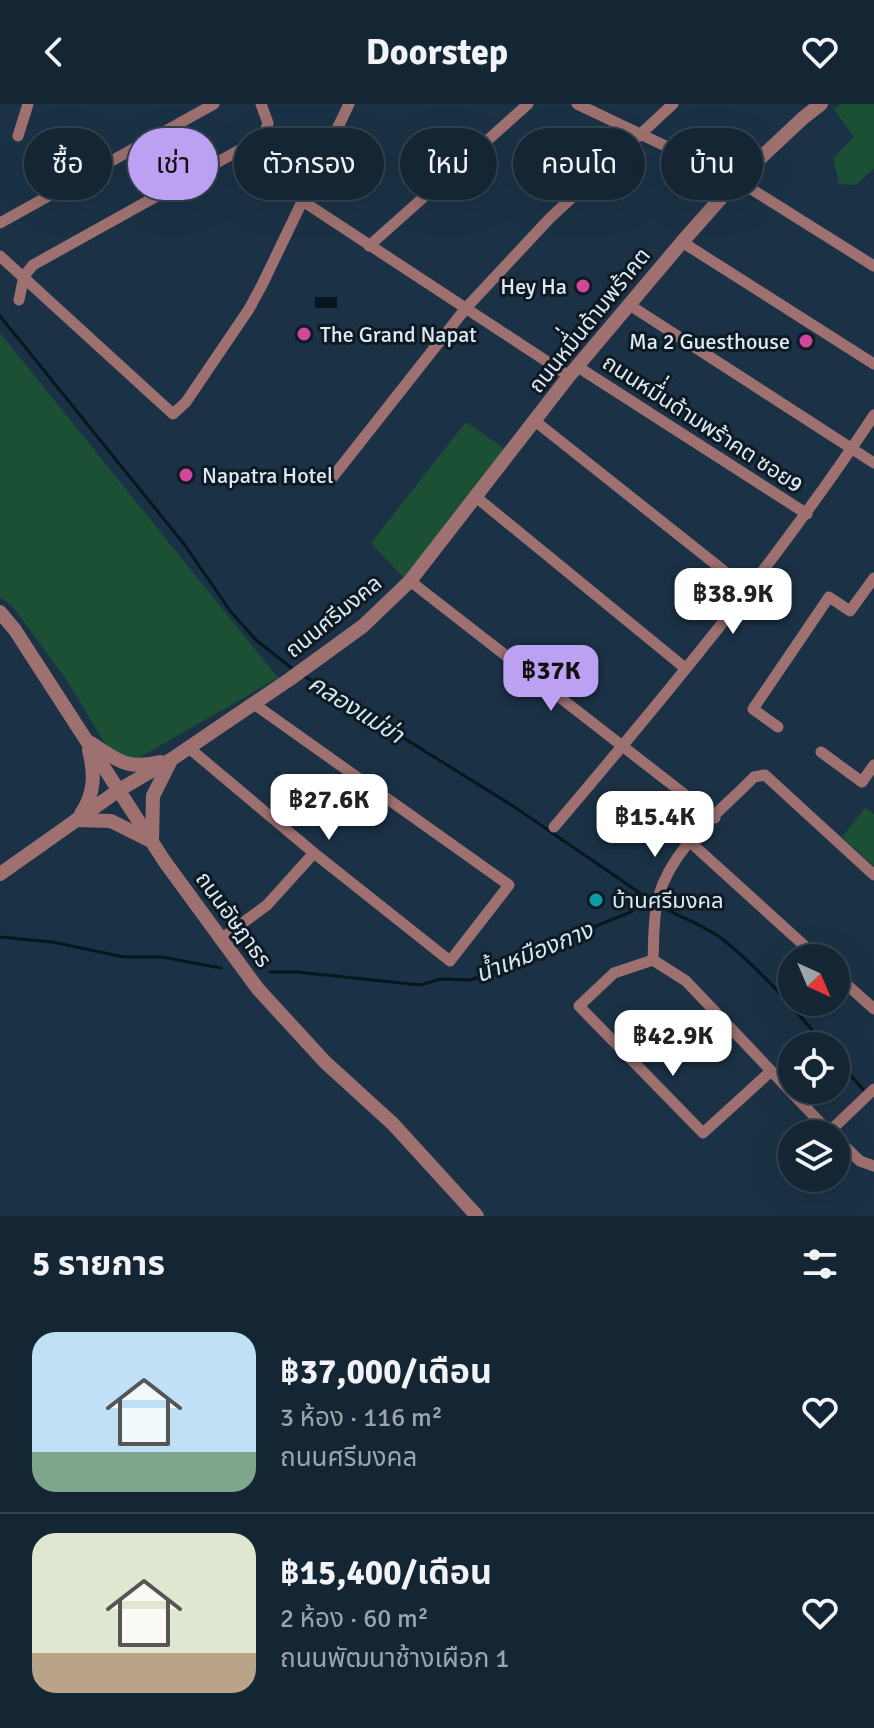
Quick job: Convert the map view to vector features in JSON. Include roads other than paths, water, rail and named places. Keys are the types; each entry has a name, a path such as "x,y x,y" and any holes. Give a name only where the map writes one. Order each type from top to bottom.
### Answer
{"street":[{"path":"18,136 28,104"},
{"path":"0,223 214,104"},
{"path":"19,300 24,276 33,265 263,137 268,123 261,104"},
{"path":"369,246 528,104"},
{"path":"577,104 628,128"},
{"path":"645,128 673,104"},
{"name":"ถนนหมื่่นด้ามพร้าคต","path":"763,156 821,104"},
{"path":"0,256 173,414 186,402 249,309 304,202 347,105"},
{"path":"763,196 874,266"},
{"path":"332,478 466,308 569,200"},
{"name":"ถนนหมื่่นด้ามพร้าคต","path":"410,581 628,304 719,200"},
{"name":"ถนนหมื่่นด้ามพร้าคต ซอย9","path":"304,202 466,308 807,514"},
{"path":"682,242 874,364"},
{"path":"628,304 874,463"},
{"path":"554,827 748,590 807,514 874,415"},
{"path":"535,421 748,590"},
{"path":"476,497 685,668"},
{"path":"778,727 753,709 829,597 850,611 874,578"},
{"name":"ถนนศรีมงคล","path":"0,874 119,790 189,748 290,679 363,626 410,581 715,818"},
{"name":"ถนนอัษฎาธร","path":"0,612 15,630 220,940 268,1002 325,1062 393,1124 477,1216"},
{"path":"189,748 450,961 509,885 254,704"},
{"path":"87,740 125,764 136,766 172,759"},
{"path":"76,821 90,801 94,787 87,740"},
{"path":"821,752 862,782 874,765"},
{"path":"76,821 111,821 152,841 153,796 172,759"},
{"path":"653,960 655,913 669,870 689,841 754,777 765,775 874,875"},
{"path":"689,841 803,944"},
{"path":"220,940 267,905 314,853"},
{"path":"653,960 686,981 817,1120"},
{"path":"653,960 614,973 579,1006 703,1133 770,1072"},
{"path":"850,988 874,1009"},
{"path":"845,1120 874,1089"},
{"path":"850,1152 860,1161 874,1166"}],"waterway":[{"name":"คลองแม่ข่า","path":"0,316 184,544 231,612 256,640 294,670"},
{"name":"คลองแม่ข่า","path":"304,676 513,806 653,902"},
{"name":"น้ำเหมืองกาง","path":"270,972 420,985 441,979 470,980 504,969 556,942 631,912 646,898"},
{"name":"คลองแม่ข่า","path":"660,906 719,936 766,979 814,1032"},
{"name":"น้ำเหมืองกาง","path":"0,937 52,942 124,957 162,957 221,968"},
{"name":"คลองแม่ข่า","path":"850,1074 866,1093"}],"place":[{"name":"Hey Ha","path":"583,286"},
{"name":"The Grand Napat","path":"304,334"},
{"name":"Ma 2 Guesthouse","path":"806,341"},
{"name":"Napatra Hotel","path":"186,475"},
{"name":"บ้านศรีมงคล","path":"596,900"}]}
